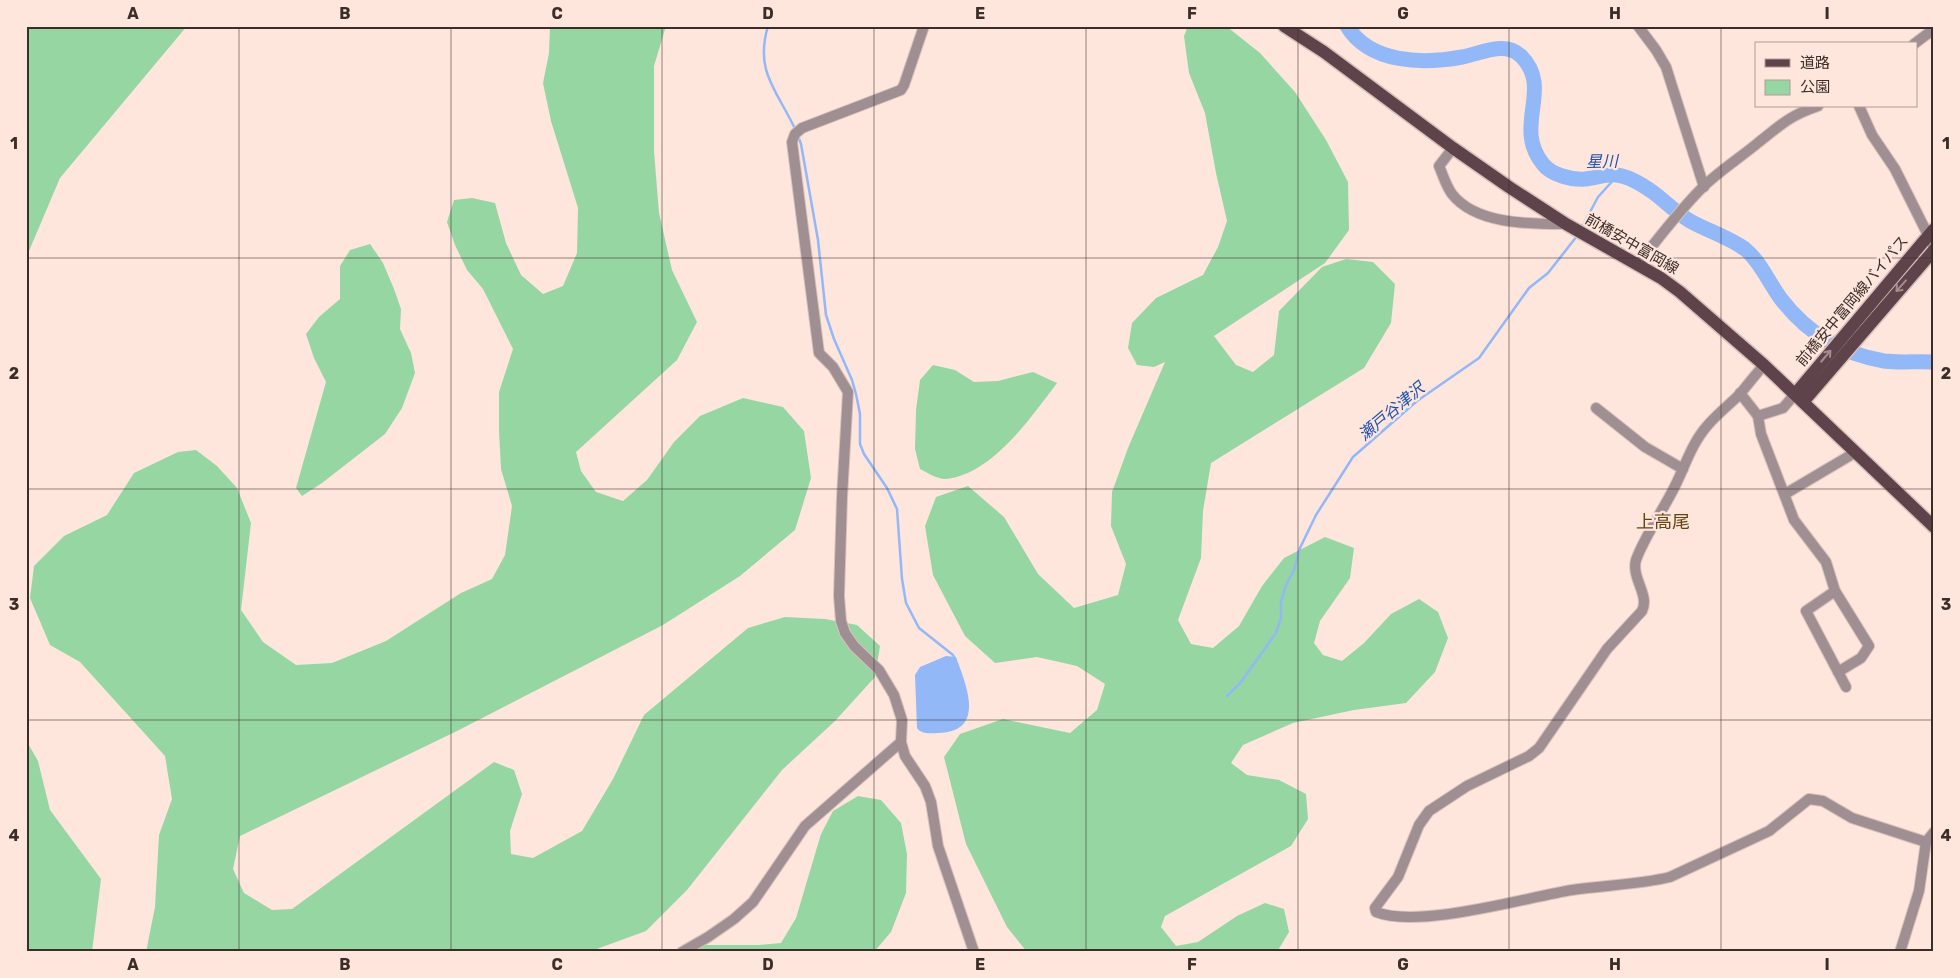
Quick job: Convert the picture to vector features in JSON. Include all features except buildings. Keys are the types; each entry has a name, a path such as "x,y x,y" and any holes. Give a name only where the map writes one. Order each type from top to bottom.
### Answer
{"main road":[{"name":"前橋安中富岡線","path":"1284,26 1324,52 1453,148 1566,224 1637,264 1680,292 1764,365 1934,527"},
{"name":"前橋安中富岡線バイパス","path":"1799,398 1887,302 1932,241"}],"street":[{"path":"924,26 901,90 802,128 794,134 792,142 818,353 833,367 848,392 842,497 841,622 854,646 879,670 894,695 902,720 901,742 905,756 924,786 931,802 938,846 974,952"},
{"path":"1638,26 1666,67 1704,187"},
{"path":"1917,42 1934,29"},
{"path":"1637,264 1704,187 1784,121 1813,108"},
{"path":"1860,108 1872,135 1894,169 1932,241"},
{"path":"1453,148 1439,166 1451,192 1459,202 1492,218 1512,223 1566,224"},
{"path":"1764,365 1740,393 1706,426 1636,562 1635,575 1644,598 1645,606 1642,611 1608,649 1539,748 1529,756 1467,786 1429,811 1419,825 1398,877 1375,908 1376,912 1387,916 1441,914 1572,890 1656,881 1670,877 1769,831 1809,799 1823,801 1852,818 1926,842"},
{"path":"1740,393 1758,416 1761,434 1794,520 1826,562 1835,591 1869,646 1861,658 1838,672"},
{"path":"1758,416 1783,408 1799,398"},
{"path":"1596,408 1645,447 1683,469"},
{"path":"1785,494 1856,452"},
{"path":"1835,591 1806,611 1846,687"},
{"path":"682,952 714,932 753,902 805,826 901,742"},
{"path":"1900,952 1919,891 1926,842 1934,832"}],"green space":[{"path":"26,26 187,26 60,178 26,258"},
{"path":"550,26 666,26 654,66 654,151 659,213 672,270 697,322 677,360 576,452 581,471 596,492 623,501 647,480 674,442 700,416 743,398 783,407 804,431 811,478 795,530 740,576 663,625 457,731 240,836 233,869 244,893 272,910 292,909 494,762 514,770 522,794 510,831 511,854 533,858 582,831 613,779 644,715 748,628 785,617 825,619 857,625 880,646 875,677 835,721 782,770 687,890 646,931 594,950 564,952 146,952 155,907 159,835 172,799 165,756 80,662 50,645 30,598 34,566 64,536 107,515 134,473 178,452 196,450 217,466 237,488 251,523 241,610 263,642 296,665 332,663 386,641 461,593 492,579 505,555 512,506 501,469 499,392 513,349 483,289 467,270 447,222 454,200 472,198 495,203 506,243 521,275 543,294 563,286 577,253 578,208 551,121 543,83 549,53"},
{"path":"1188,26 1226,26 1260,53 1295,92 1326,140 1348,182 1349,230 1325,263 1214,336 1236,365 1253,372 1274,355 1279,311 1322,267 1346,259 1373,262 1395,284 1391,323 1364,368 1211,463 1203,511 1201,558 1178,620 1191,644 1213,648 1239,626 1262,586 1284,558 1325,537 1354,548 1350,578 1320,621 1314,643 1323,655 1342,661 1364,643 1391,614 1419,599 1438,612 1448,638 1435,672 1406,703 1354,710 1293,723 1243,745 1231,763 1247,775 1279,780 1306,794 1308,819 1291,846 1165,916 1161,927 1176,946 1198,942 1237,916 1265,903 1284,909 1289,932 1277,952 1027,952 1007,927 966,844 944,757 960,734 1003,719 1070,733 1097,710 1105,684 1077,666 1037,657 995,663 965,636 933,575 925,526 936,497 968,486 1004,517 1038,574 1074,608 1118,595 1126,564 1111,526 1112,492 1128,448 1165,362 1154,367 1137,365 1128,348 1132,323 1156,298 1203,275 1218,247 1227,221 1205,113 1189,73 1184,36"},
{"path":"370,244 383,263 401,309 400,329 411,353 415,373 402,408 385,434 322,483 302,496 296,488 326,382 314,358 306,334 319,317 340,299 340,266 350,250"},
{"path":"933,365 955,370 974,382 998,381 1033,372 1057,383 1023,427 994,456 962,475 942,479 920,469 915,449 916,410 920,380"},
{"path":"26,740 38,761 50,810 101,879 92,952 26,952"},
{"path":"858,796 881,800 901,823 907,854 906,893 891,932 874,952 694,952 698,945 781,943 796,918 821,834 833,811"}],"water":[{"path":"946,656 956,657 968,693 968,716 963,725 953,731 924,733 917,728 915,675 920,667"}],"waterway":[{"path":"768,26 764,42 766,69 770,81 796,131"},
{"name":"瀬戸谷津沢","path":"1347,26 1357,39 1369,48 1399,58 1431,60 1462,57 1500,48 1514,51 1521,56 1530,69 1534,81 1531,136 1535,150 1543,164 1551,171 1574,179 1616,175 1631,179 1654,193 1685,218 1745,249 1791,311 1826,340 1869,358 1896,362 1934,362"},
{"path":"798,136 818,240 826,315 856,394 860,414 860,444 864,454 887,488 897,509 902,579 906,603 919,628 953,655 955,659"},
{"name":"瀬戸谷津沢","path":"1581,229 1598,197 1618,175"},
{"name":"瀬戸谷津沢","path":"1227,696 1241,682 1276,633 1281,618 1281,602 1286,585 1294,570 1300,548 1316,515 1353,457 1417,401 1479,358 1529,288 1548,273 1577,236"}],"district":[{"name":"上高尾","path":"1663,522"}],"water label":[{"name":"星川","path":"1602,161"}]}
